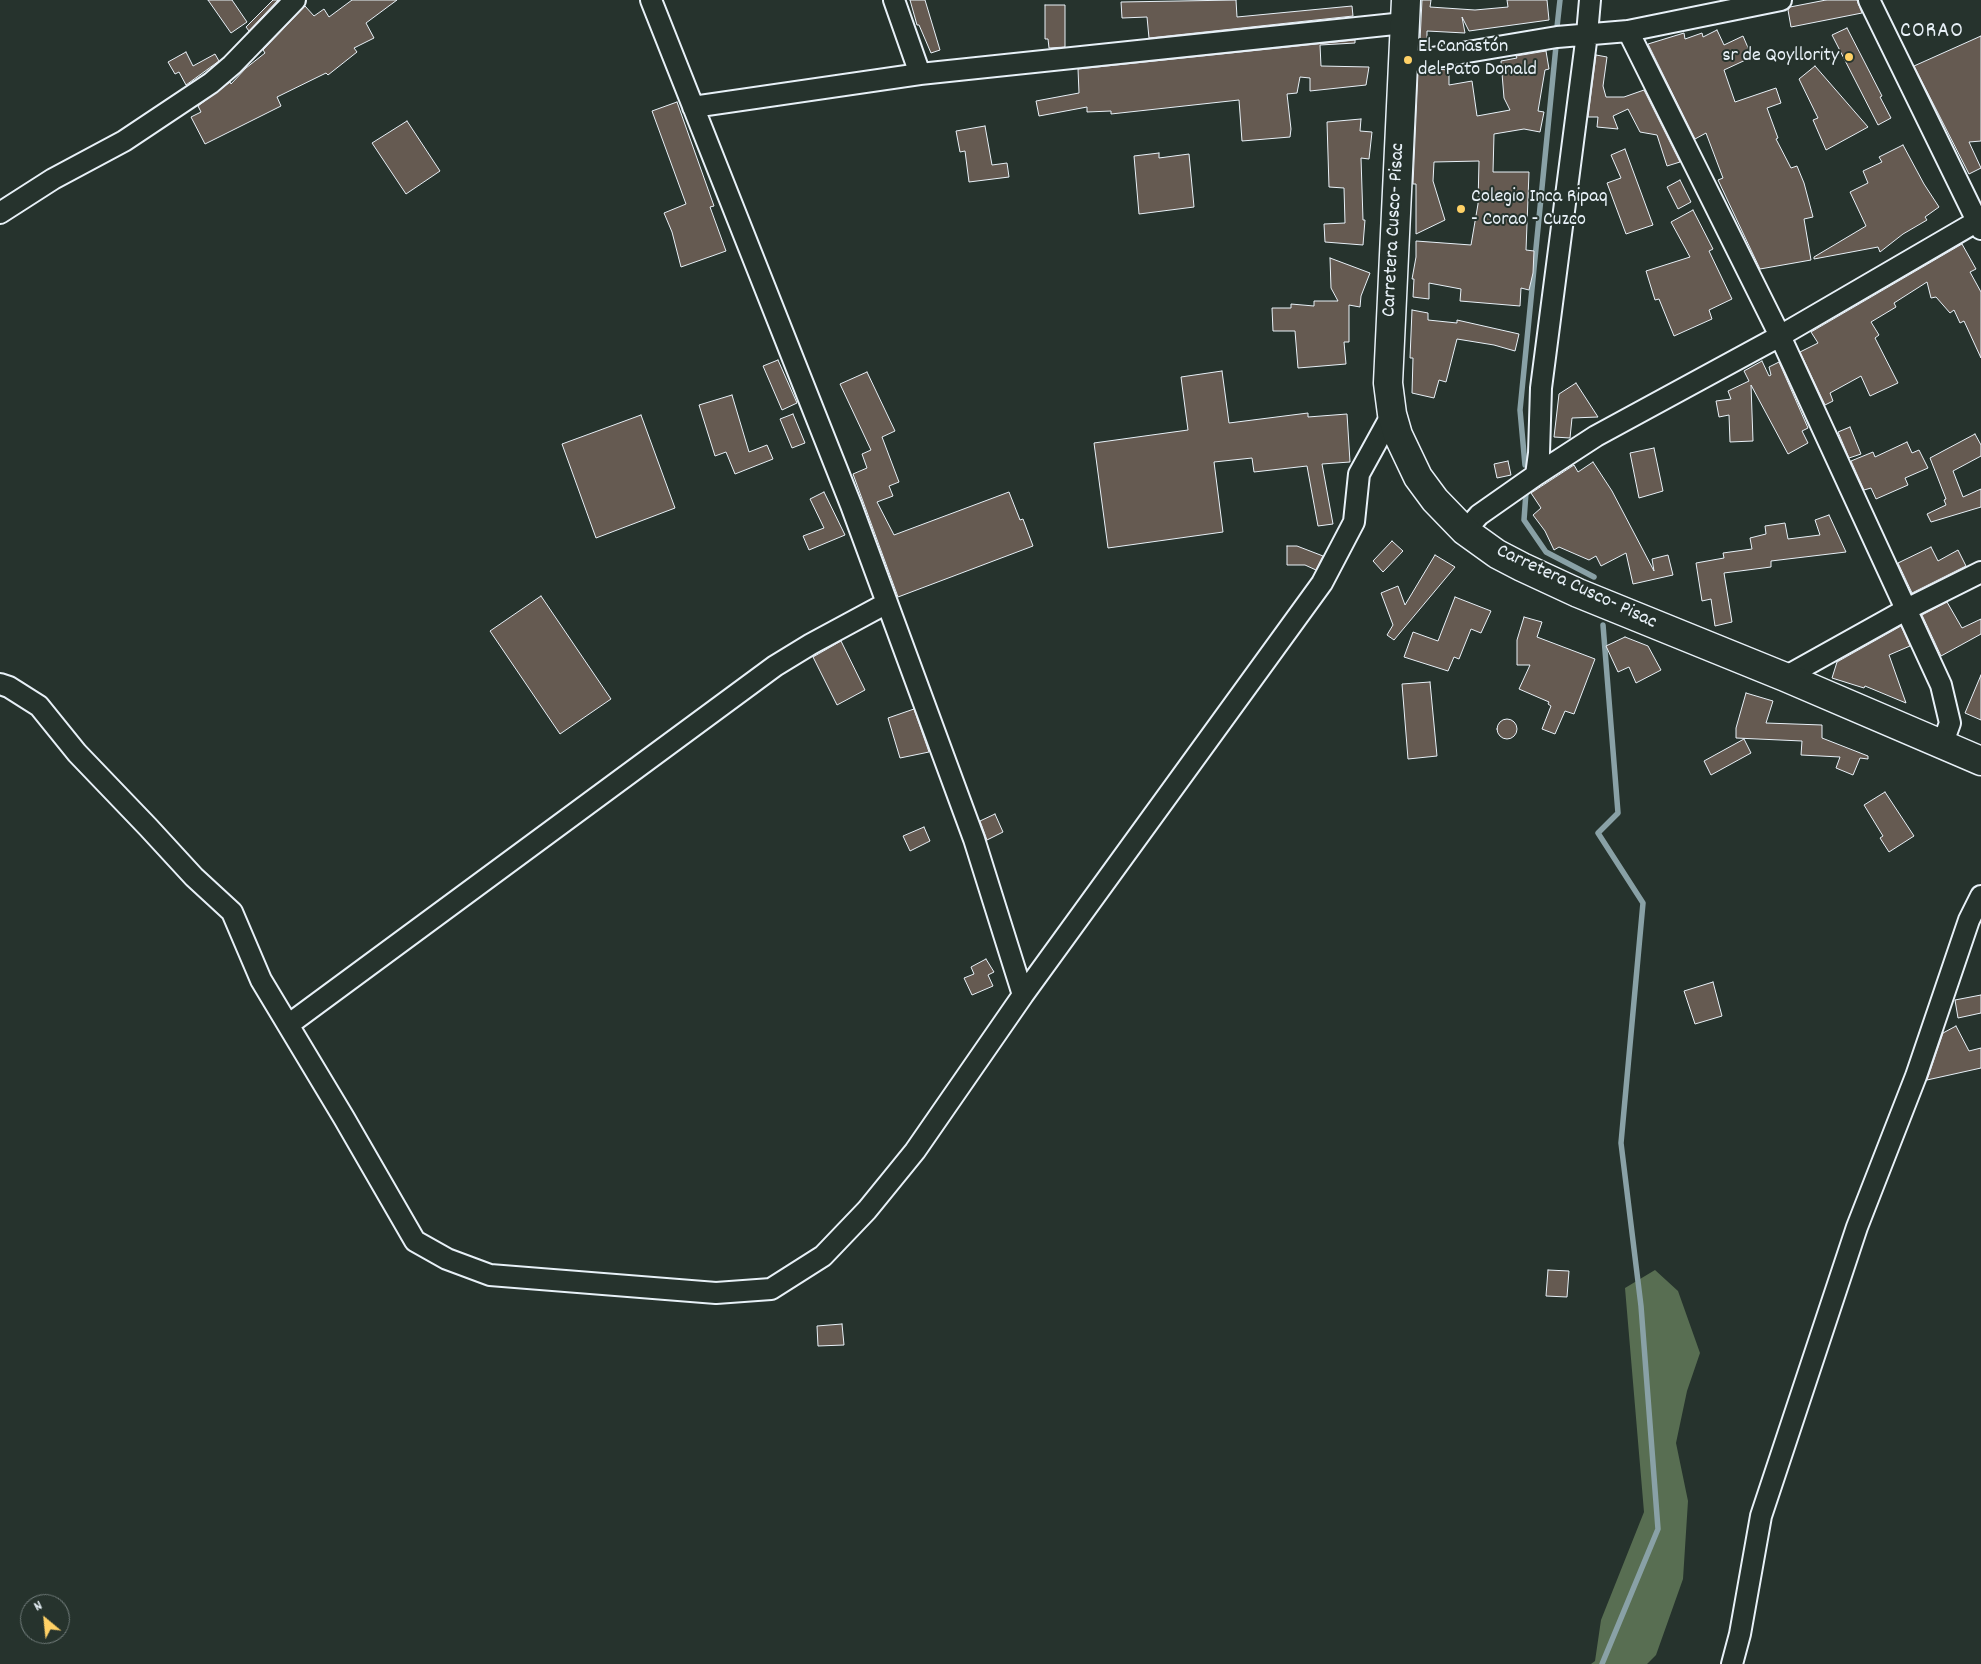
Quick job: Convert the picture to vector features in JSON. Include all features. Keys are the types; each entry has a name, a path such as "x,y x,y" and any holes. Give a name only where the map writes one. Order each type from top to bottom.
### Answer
{"highway":[{"name":"Carretera Cusco- Pisac","path":"1405,12 1388,383 1392,414 1398,435 1418,477 1440,506 1466,531 1497,554 1578,594 1786,677 1981,761"}],"street":[{"path":"0,212 52,179 124,140 211,83 232,65 295,0"},
{"path":"651,0 851,505 974,839 1023,995"},
{"path":"894,0 920,74"},
{"path":"1536,475 1539,453 1541,388 1590,0"},
{"path":"1402,63 1557,37 1628,30 1781,0"},
{"path":"1466,531 1479,516 1536,475 1596,436 1780,336 1980,223 1869,0"},
{"path":"694,106 920,74 1405,12"},
{"path":"1628,30 1780,336 1941,685 1950,723 1942,745"},
{"path":"0,684 9,687 39,706 77,752 194,877 232,912 262,980 415,1241 447,1259 490,1276 716,1293 771,1289 824,1256 867,1210 915,1151 1023,995 1322,582 1354,522 1359,474 1392,414"},
{"path":"1786,677 1907,609 1981,572"},
{"path":"288,1025 774,666 887,603"},
{"path":"1732,1664 1740,1634 1761,1516 1857,1227 1916,1076 1969,920 1981,896"}],"green space":[{"path":"1655,1270 1678,1291 1700,1353 1687,1391 1676,1443 1688,1501 1683,1579 1656,1655 1647,1664 1591,1664 1595,1661 1601,1620 1644,1512 1625,1288"}],"building":[{"path":"208,0 232,0 247,22 231,33"},
{"path":"273,0 278,0 249,31 246,27"},
{"path":"352,0 397,0 366,23 374,38 354,48 357,52 328,75 326,73 277,97 281,106 205,144 191,117 201,112 198,106 230,82 231,84 246,68 265,53 263,50 305,6 314,16 324,9 329,17"},
{"path":"910,0 925,0 940,50 931,53 919,25 917,25"},
{"path":"1236,0 1237,17 1352,6 1353,16 1149,38 1147,17 1122,18 1121,2"},
{"path":"1422,0 1431,0 1430,7 1475,10 1508,7 1507,0 1547,0 1549,20 1469,31 1462,17 1465,33 1427,31 1427,41 1420,41"},
{"path":"1826,0 1857,0 1862,13 1791,27 1788,10 1790,7"},
{"path":"1045,5 1065,5 1065,47 1049,48 1048,39 1045,39"},
{"path":"1847,28 1882,96 1880,97 1891,118 1878,125 1832,35"},
{"path":"1717,30 1724,45 1743,36 1752,57 1724,70 1735,102 1776,88 1781,103 1767,108 1778,138 1776,139 1791,168 1797,166 1804,183 1813,217 1804,219 1811,260 1760,269 1718,180 1723,178 1706,133 1695,139 1648,44 1684,33 1685,39 1702,33 1703,37"},
{"path":"1981,36 1981,141 1969,142 1981,168 1969,174 1914,66"},
{"path":"1355,40 1355,43 1320,45 1321,66 1369,67 1366,85 1310,91 1310,78 1300,77 1297,93 1287,94 1291,129 1290,137 1242,141 1239,100 1111,114 1111,111 1087,112 1087,107 1039,116 1036,101 1079,93 1078,69"},
{"path":"1546,51 1549,69 1545,70 1538,111 1544,112 1540,132 1524,129 1494,134 1493,172 1529,172 1526,250 1534,251 1533,273 1529,290 1521,288 1520,306 1460,301 1461,289 1429,283 1429,299 1413,297 1414,279 1412,279 1416,257 1416,241 1471,245 1478,204 1479,161 1434,162 1433,181 1445,220 1416,234 1416,184 1413,184 1418,72 1436,69 1449,70 1449,85 1472,81 1477,116 1510,110 1504,98 1501,61 1517,58 1516,56"},
{"path":"186,52 193,66 215,54 219,61 186,85 179,72 175,74 168,62"},
{"path":"1596,55 1607,57 1603,86 1606,97 1624,97 1644,90 1680,162 1667,166 1657,135 1640,132 1628,109 1613,116 1618,129 1597,127 1598,117 1588,117"},
{"path":"1815,66 1868,127 1826,150 1813,120 1818,118 1799,79"},
{"path":"677,102 714,206 710,207 726,251 681,267 672,232 664,213 686,204 652,111"},
{"path":"1361,119 1360,131 1372,132 1369,159 1361,158 1363,220 1365,220 1363,245 1325,242 1324,224 1345,223 1344,188 1329,187 1327,122"},
{"path":"407,121 440,171 406,194 372,143"},
{"path":"985,126 992,165 1007,163 1009,177 969,182 965,151 960,152 956,131"},
{"path":"1903,145 1939,207 1925,217 1927,220 1903,234 1880,252 1878,247 1814,259 1814,257 1866,226 1850,192 1868,183 1863,171 1882,162 1879,157"},
{"path":"1625,149 1653,225 1626,234 1607,183 1621,178 1611,155"},
{"path":"1159,153 1159,158 1189,154 1194,207 1139,214 1134,156"},
{"path":"1680,180 1691,202 1678,209 1667,187"},
{"path":"1693,210 1713,249 1709,251 1732,299 1709,310 1712,319 1674,336 1659,299 1655,300 1646,271 1690,257 1671,222"},
{"path":"1962,244 1976,269 1970,272 1981,292 1981,358 1964,321 1960,323 1954,310 1950,313 1936,297 1931,298 1927,282 1894,303 1896,307 1871,322 1879,335 1875,338 1898,383 1870,396 1861,376 1830,393 1833,401 1825,405 1800,352 1818,343 1811,332"},
{"path":"1330,258 1370,273 1361,296 1360,307 1349,305 1349,342 1344,342 1346,364 1298,368 1295,331 1273,331 1272,308 1291,308 1291,304 1314,306 1314,301 1338,301 1331,288"},
{"path":"1412,310 1428,313 1428,320 1457,323 1457,320 1519,334 1515,351 1494,345 1457,339 1446,382 1439,380 1434,398 1412,393 1413,358 1410,358"},
{"path":"778,360 797,403 782,410 763,366"},
{"path":"1762,361 1769,376 1771,375 1769,367 1779,362 1808,428 1802,431 1808,443 1788,454 1751,385 1753,441 1730,442 1729,415 1719,417 1716,401 1731,399 1728,391 1749,381 1744,371"},
{"path":"1222,371 1229,423 1308,413 1308,417 1347,414 1350,462 1322,464 1333,524 1318,526 1307,466 1254,472 1252,458 1214,462 1223,532 1108,548 1094,443 1188,430 1181,377"},
{"path":"867,372 895,431 882,437 899,482 889,486 893,496 877,502 894,535 1009,492 1020,520 1023,519 1033,546 898,597 853,474 867,468 862,454 871,450 840,384"},
{"path":"1576,383 1598,417 1572,418 1570,438 1554,437 1559,394"},
{"path":"732,395 749,452 767,445 773,459 735,474 726,452 715,456 699,405"},
{"path":"793,414 805,443 792,448 780,419"},
{"path":"641,415 675,508 596,538 562,444"},
{"path":"1850,427 1861,454 1849,458 1838,432"},
{"path":"1975,434 1981,445 1981,456 1953,471 1963,497 1981,489 1981,507 1931,522 1927,514 1946,505 1944,500 1946,499 1930,458"},
{"path":"1907,442 1912,453 1919,450 1928,468 1905,478 1908,485 1876,499 1871,488 1864,490 1851,461 1873,452 1875,457"},
{"path":"1654,448 1663,491 1639,498 1630,453"},
{"path":"1508,461 1511,475 1497,478 1494,464"},
{"path":"1593,462 1612,491 1654,571 1652,559 1668,555 1673,575 1633,584 1626,553 1601,566 1596,556 1589,560 1559,547 1554,550 1545,531 1533,515 1541,508 1531,493 1574,465 1578,472"},
{"path":"824,492 845,535 809,550 803,536 824,528 810,499"},
{"path":"1829,515 1846,552 1771,561 1771,567 1724,573 1732,622 1715,626 1711,599 1702,601 1696,563 1724,558 1723,553 1752,549 1750,538 1766,534 1765,526 1785,523 1788,539 1820,535 1815,520"},
{"path":"1392,541 1403,551 1383,572 1373,561"},
{"path":"1287,546 1297,546 1323,556 1316,570 1305,565 1287,565"},
{"path":"1931,547 1938,561 1958,550 1966,566 1912,593 1898,563"},
{"path":"1435,555 1455,567 1394,640 1387,635 1393,625 1381,593 1398,586 1405,605"},
{"path":"541,596 611,699 560,734 490,631"},
{"path":"1455,597 1491,611 1481,633 1471,629 1459,659 1454,657 1448,671 1404,657 1413,632 1438,641"},
{"path":"1947,602 1962,628 1981,619 1981,634 1941,656 1922,615"},
{"path":"1524,617 1542,622 1537,637 1595,659 1574,714 1565,711 1555,734 1542,729 1551,706 1548,704 1549,702 1519,689 1530,665 1517,665 1517,640"},
{"path":"1901,626 1910,646 1889,655 1906,703 1865,686 1864,688 1832,678 1837,662"},
{"path":"1625,637 1648,646 1661,670 1636,683 1629,667 1618,672 1606,646"},
{"path":"841,641 865,690 837,705 813,657"},
{"path":"1981,675 1981,720 1965,713"},
{"path":"1430,682 1437,756 1408,759 1402,684"},
{"path":"1746,693 1773,701 1766,723 1822,725 1822,738 1868,756 1868,759 1860,758 1853,775 1836,768 1840,757 1801,755 1802,741 1736,738 1736,728"},
{"path":"914,709 929,752 900,758 888,718"},
{"path":"1503,719 1511,719 1517,725 1517,733 1511,739 1503,739 1497,733 1497,725"},
{"path":"1744,739 1751,753 1711,775 1704,761"},
{"path":"1885,792 1914,836 1889,852 1880,838 1883,836 1864,805"},
{"path":"995,814 1003,832 987,840 980,821"},
{"path":"924,827 930,841 910,851 903,836"},
{"path":"986,959 994,972 988,975 993,986 972,995 964,978 974,974 971,967"},
{"path":"1713,982 1722,1016 1695,1024 1684,991"},
{"path":"1981,995 1981,1013 1958,1018 1955,1000"},
{"path":"1956,1026 1969,1051 1981,1048 1981,1068 1927,1080 1943,1033"},
{"path":"1548,1270 1569,1271 1567,1297 1546,1296"},
{"path":"842,1324 844,1345 818,1346 817,1326"}],"waterway":[{"path":"1557,27 1560,0"},
{"path":"1525,465 1520,410 1556,46"},
{"path":"1526,492 1524,520 1546,552 1594,577"},
{"path":"1602,1664 1658,1529 1641,1306 1621,1143 1643,903 1598,833 1618,813 1603,625"}],"place":[{"name":"sr de Qoyllority","path":"1849,57"},
{"name":"El Canastón del Pato Donald","path":"1408,60"},
{"name":"Colegio Inca Ripaq - Corao - Cuzco","path":"1461,209"}],"district":[{"name":"CORAO","path":"1932,33"}]}
